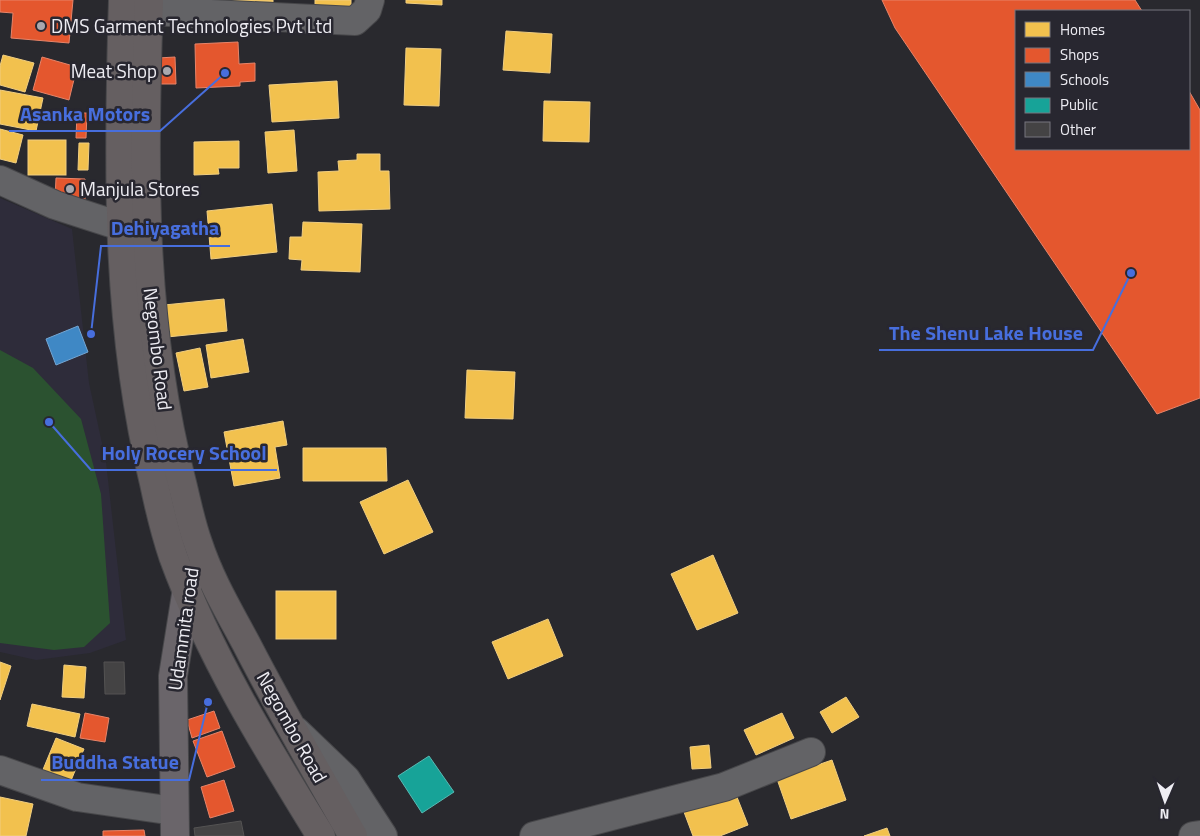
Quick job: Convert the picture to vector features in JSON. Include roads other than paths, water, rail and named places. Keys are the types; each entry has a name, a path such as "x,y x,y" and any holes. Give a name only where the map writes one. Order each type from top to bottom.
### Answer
{"highway":[{"name":"Negombo Road","path":"123,0 120,226 134,388 157,498 172,554 205,631 264,744 322,836"},
{"name":"Negombo Road","path":"149,6 146,224 150,301 161,386 169,429 198,542 211,577 288,724 353,836"}],"street":[{"path":"149,6 356,21 367,10 370,0"},
{"path":"0,180 55,205 120,226"},
{"name":"Udammita road","path":"174,823 173,676 186,587 198,542"},
{"path":"288,724 346,779 383,836"},
{"path":"534,836 724,787 811,752"},
{"path":"0,770 78,797 174,823"},
{"path":"1193,836 1200,834"}],"place":[{"name":"DMS Garment Technologies Pvt Ltd","path":"41,26"},
{"name":"Meat Shop","path":"167,71"},
{"name":"Asanka Motors","path":"225,73"},
{"name":"Manjula Stores","path":"70,189"},
{"name":"The Shenu Lake House","path":"1131,273"},
{"name":"Dehiyagatha","path":"91,334"},
{"name":"Holy Rocery School","path":"49,422"},
{"name":"Buddha Statue","path":"208,702"}]}
